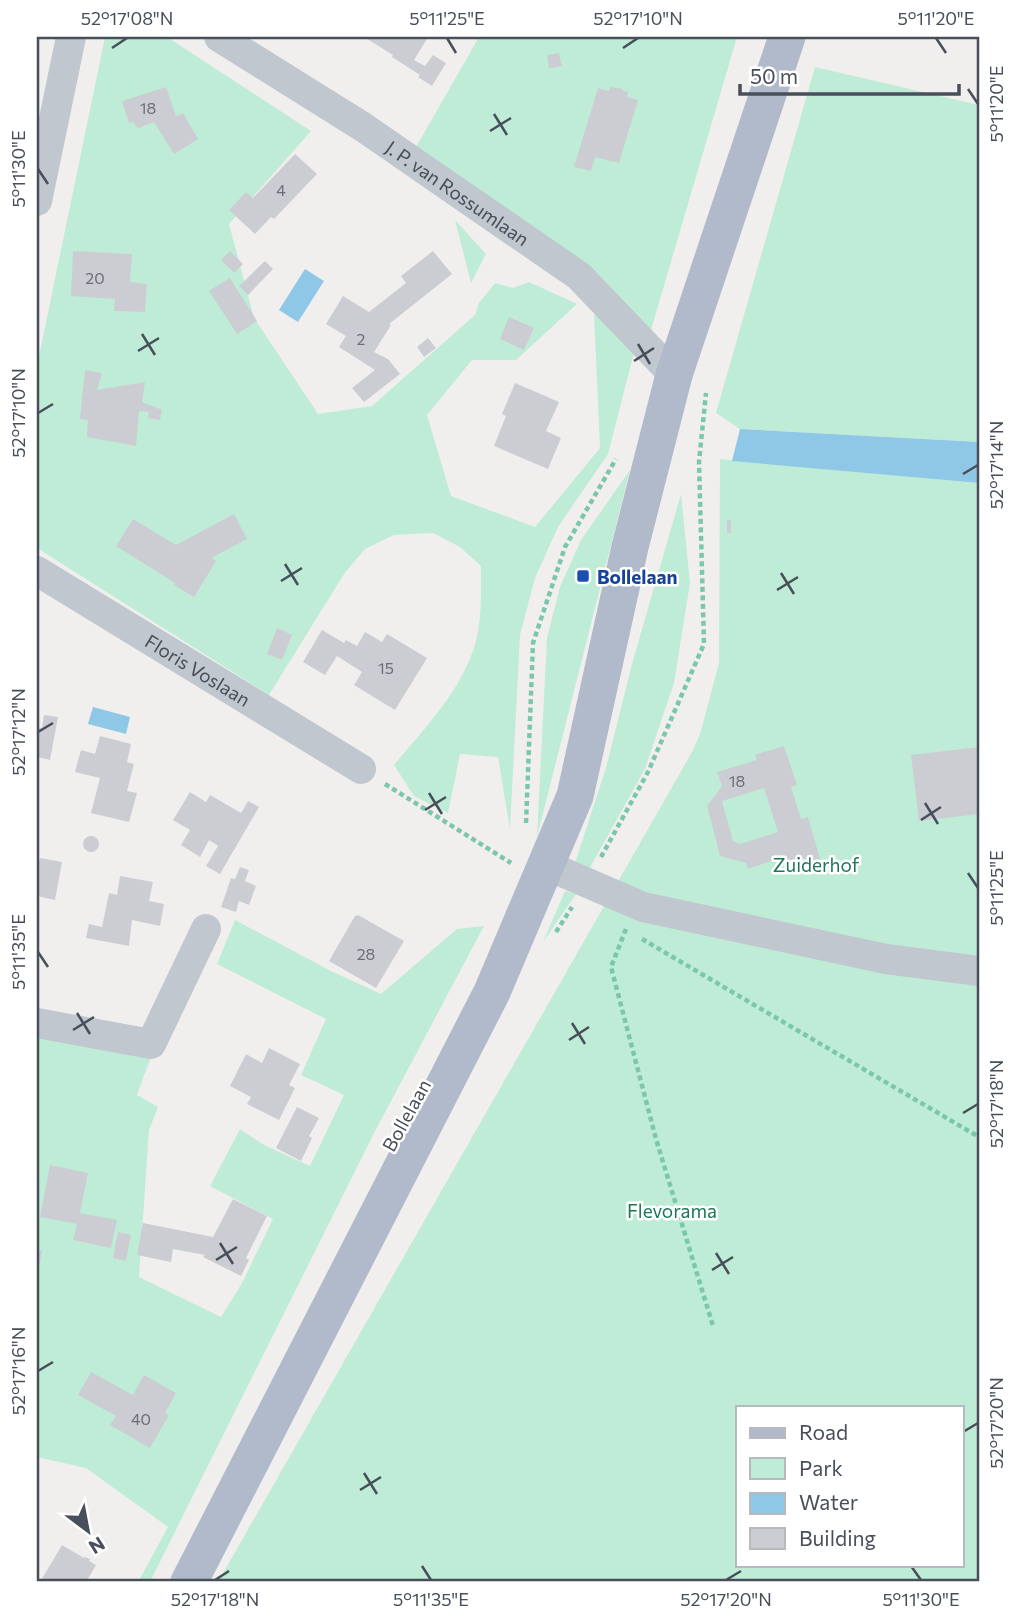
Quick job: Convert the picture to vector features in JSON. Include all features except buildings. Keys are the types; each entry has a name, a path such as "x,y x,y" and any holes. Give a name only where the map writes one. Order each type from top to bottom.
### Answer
{"main road":[{"name":"Bollelaan","path":"190,1582 492,992 533,867 575,796 630,547 674,375 787,37"}],"street":[{"path":"37,201 71,37"},
{"name":"J. P. van Rossumlaan","path":"219,37 363,127 579,276 674,375"},
{"name":"Floris Voslaan","path":"37,571 361,769"},
{"path":"533,867 643,906 886,958 979,971"},
{"path":"37,1023 150,1044 206,929"}],"path":[{"path":"526,831 533,643 565,547 617,458"},
{"path":"361,769 533,867"},
{"path":"713,1326 656,1139 611,967 625,929 979,1138"}],"green space":[{"path":"105,37 167,37 311,131 229,224 254,318 318,414 372,406 475,315 479,303 495,283 513,288 529,282 577,304 516,360 472,360 427,415 451,496 535,527 600,448 594,314 637,341 608,454 558,527 535,578 520,635 510,829 498,757 460,754 448,813 414,796 394,765 453,692 476,641 480,613 481,566 460,547 433,533 394,535 365,549 344,574 269,695 37,548 37,366"},
{"path":"479,37 737,37 651,330 404,168"},
{"path":"815,67 979,105 979,442 740,429 716,413"},
{"path":"455,220 486,254 471,283"},
{"name":"Flevorama","path":"720,459 979,483 979,1582 218,1582 692,752 700,734 719,663"},
{"path":"630,470 537,837 547,638 560,587 581,540"},
{"path":"681,494 690,583 674,683 645,769 588,871 574,866 606,768 632,664"},
{"path":"565,891 576,894 543,942"},
{"path":"235,920 381,994 457,929 484,926 373,1135 150,1582 138,1582 168,1527 86,1468 37,1457 37,1014 156,1043 137,1095 158,1107 149,1130 139,1277 221,1317 242,1283 273,1219 210,1186 240,1129 264,1145 310,1166 344,1095 301,1075 326,1019 217,964"}],"water":[{"path":"305,269 324,281 298,322 279,310"},
{"path":"740,429 979,442 979,483 732,461"},
{"path":"93,707 130,717 126,734 88,724"}],"place":[{"name":"Bollelaan","path":"583,576"}],"park label":[{"name":"Zuiderhof","path":"816,864"}]}
